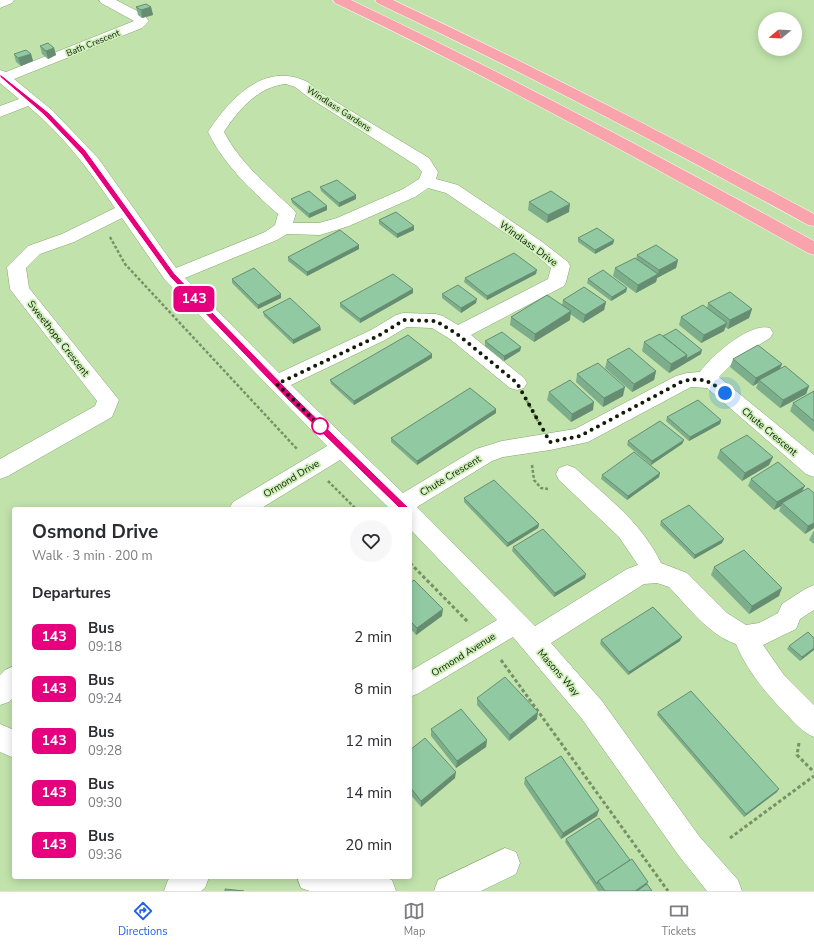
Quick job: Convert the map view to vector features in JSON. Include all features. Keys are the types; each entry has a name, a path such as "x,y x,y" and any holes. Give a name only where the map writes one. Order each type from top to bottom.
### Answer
{"highway":[{"path":"340,0 490,73 613,138 814,249"},
{"path":"382,0 512,62 814,221"}],"street":[{"path":"0,4 7,0"},
{"name":"Bath Crescent","path":"2,77 137,25 142,21 138,17 106,0"},
{"name":"Masons Way","path":"2,77 56,123 92,162 172,276 277,384 402,507"},
{"name":"Windlass Gardens","path":"283,228 287,213 257,186 220,143 216,132 223,119 247,94 270,82 283,80 298,82 313,94 423,162 430,172 426,182"},
{"path":"0,112 30,100"},
{"path":"172,276 271,236 283,228 320,229 343,222 409,193 426,182"},
{"name":"Windlass Drive","path":"426,182 452,189 536,245 561,266 557,282 457,334"},
{"name":"Sweethope Crescent","path":"0,470 104,411 108,400 20,289 16,266 34,250 68,238 125,210"},
{"path":"277,384 378,336 404,320 436,321 457,334 517,383"},
{"path":"706,380 712,369 724,356 763,333"},
{"name":"Chute Crescent","path":"409,507 484,455 502,449 580,436 683,381 693,378 706,380 714,384 814,468"},
{"name":"Ormond Drive","path":"244,507 342,448"},
{"path":"567,474 629,532 644,553 653,572"},
{"name":"Masons Way","path":"412,517 516,622 592,710 689,846 727,891"},
{"path":"532,641 636,576 653,572 669,575 678,580 723,626 736,634 746,636 764,634 787,621 791,612 814,596"},
{"name":"Ormond Avenue","path":"412,684 485,639 516,622"},
{"path":"746,636 756,658 775,685 814,724"},
{"path":"0,693 12,680"},
{"path":"0,737 12,744"},
{"name":"Masons Way","path":"689,846 709,891"},
{"path":"449,891 505,863"},
{"path":"179,891 192,879"},
{"path":"322,879 381,891"}],"path":[{"path":"517,383 550,442"},
{"path":"412,566 485,639 668,891"},
{"path":"730,838 814,776"}],"building":[{"path":"146,4 151,7 141,10 136,7"},
{"path":"48,43 54,48 46,51 40,46"},
{"path":"26,50 31,54 18,58 14,54"},
{"path":"337,180 356,195 339,203 320,187"},
{"path":"309,191 327,206 309,214 291,199"},
{"path":"551,191 570,204 548,215 529,202"},
{"path":"396,212 414,226 397,234 379,220"},
{"path":"597,228 614,240 595,250 578,238"},
{"path":"340,230 359,245 307,272 288,257"},
{"path":"656,245 678,260 659,270 637,255"},
{"path":"514,253 537,270 487,296 465,278"},
{"path":"635,258 658,274 638,285 615,268"},
{"path":"254,268 281,294 258,305 232,279"},
{"path":"603,270 627,288 612,297 588,279"},
{"path":"393,274 413,289 360,319 340,303"},
{"path":"458,285 477,299 461,308 442,294"},
{"path":"584,287 606,302 585,315 563,300"},
{"path":"730,292 752,309 730,320 708,303"},
{"path":"547,295 571,311 535,334 511,317"},
{"path":"290,298 320,326 293,340 263,312"},
{"path":"703,305 727,323 704,335 681,317"},
{"path":"676,329 702,350 686,359 687,355 663,336"},
{"path":"502,332 521,347 504,356 485,341"},
{"path":"660,334 687,355 671,364 644,342"},
{"path":"408,335 432,354 354,401 330,380"},
{"path":"758,345 782,364 756,378 733,359"},
{"path":"629,348 656,371 634,384 607,360"},
{"path":"598,363 625,387 604,398 577,374"},
{"path":"785,366 809,386 783,400 759,380"},
{"path":"570,380 594,402 572,414 549,392"},
{"path":"470,388 496,409 417,461 391,438"},
{"path":"814,391 814,421 793,403"},
{"path":"698,400 721,420 690,437 667,417"},
{"path":"660,421 684,440 652,461 628,441"},
{"path":"747,435 773,457 745,473 720,450"},
{"path":"634,452 660,473 628,496 602,475"},
{"path":"778,462 805,486 777,502 751,479"},
{"path":"494,480 539,524 508,543 464,498"},
{"path":"808,488 814,493 814,523 808,526 782,503"},
{"path":"689,505 724,539 695,555 661,521"},
{"path":"543,529 586,574 555,593 513,547"},
{"path":"744,550 782,588 752,606 714,567"},
{"path":"414,580 443,609 417,628 412,623 412,582"},
{"path":"653,607 682,637 629,672 601,640"},
{"path":"808,632 814,638 814,648 802,657 789,646"},
{"path":"505,677 538,712 510,735 477,698"},
{"path":"691,691 779,789 746,814 658,712"},
{"path":"461,709 487,740 457,761 431,729"},
{"path":"425,738 456,772 421,801 412,790 412,748"},
{"path":"561,756 599,810 563,833 525,778"},
{"path":"599,818 630,860 598,881 597,884 566,839"},
{"path":"632,859 648,882 635,891 605,891 598,881"},
{"path":"647,884 652,891 637,891"},
{"path":"225,889 244,891 225,891"}],"bus line":[{"name":"143","path":"0,76 46,114 84,152 172,276 292,399 403,507"}],"route":[{"path":"320,426 322,428 277,384 303,370 378,336 404,320 436,321 457,334 517,383 550,442 580,436 594,430 642,402 683,381 693,378 706,380 714,384 725,393"}]}
